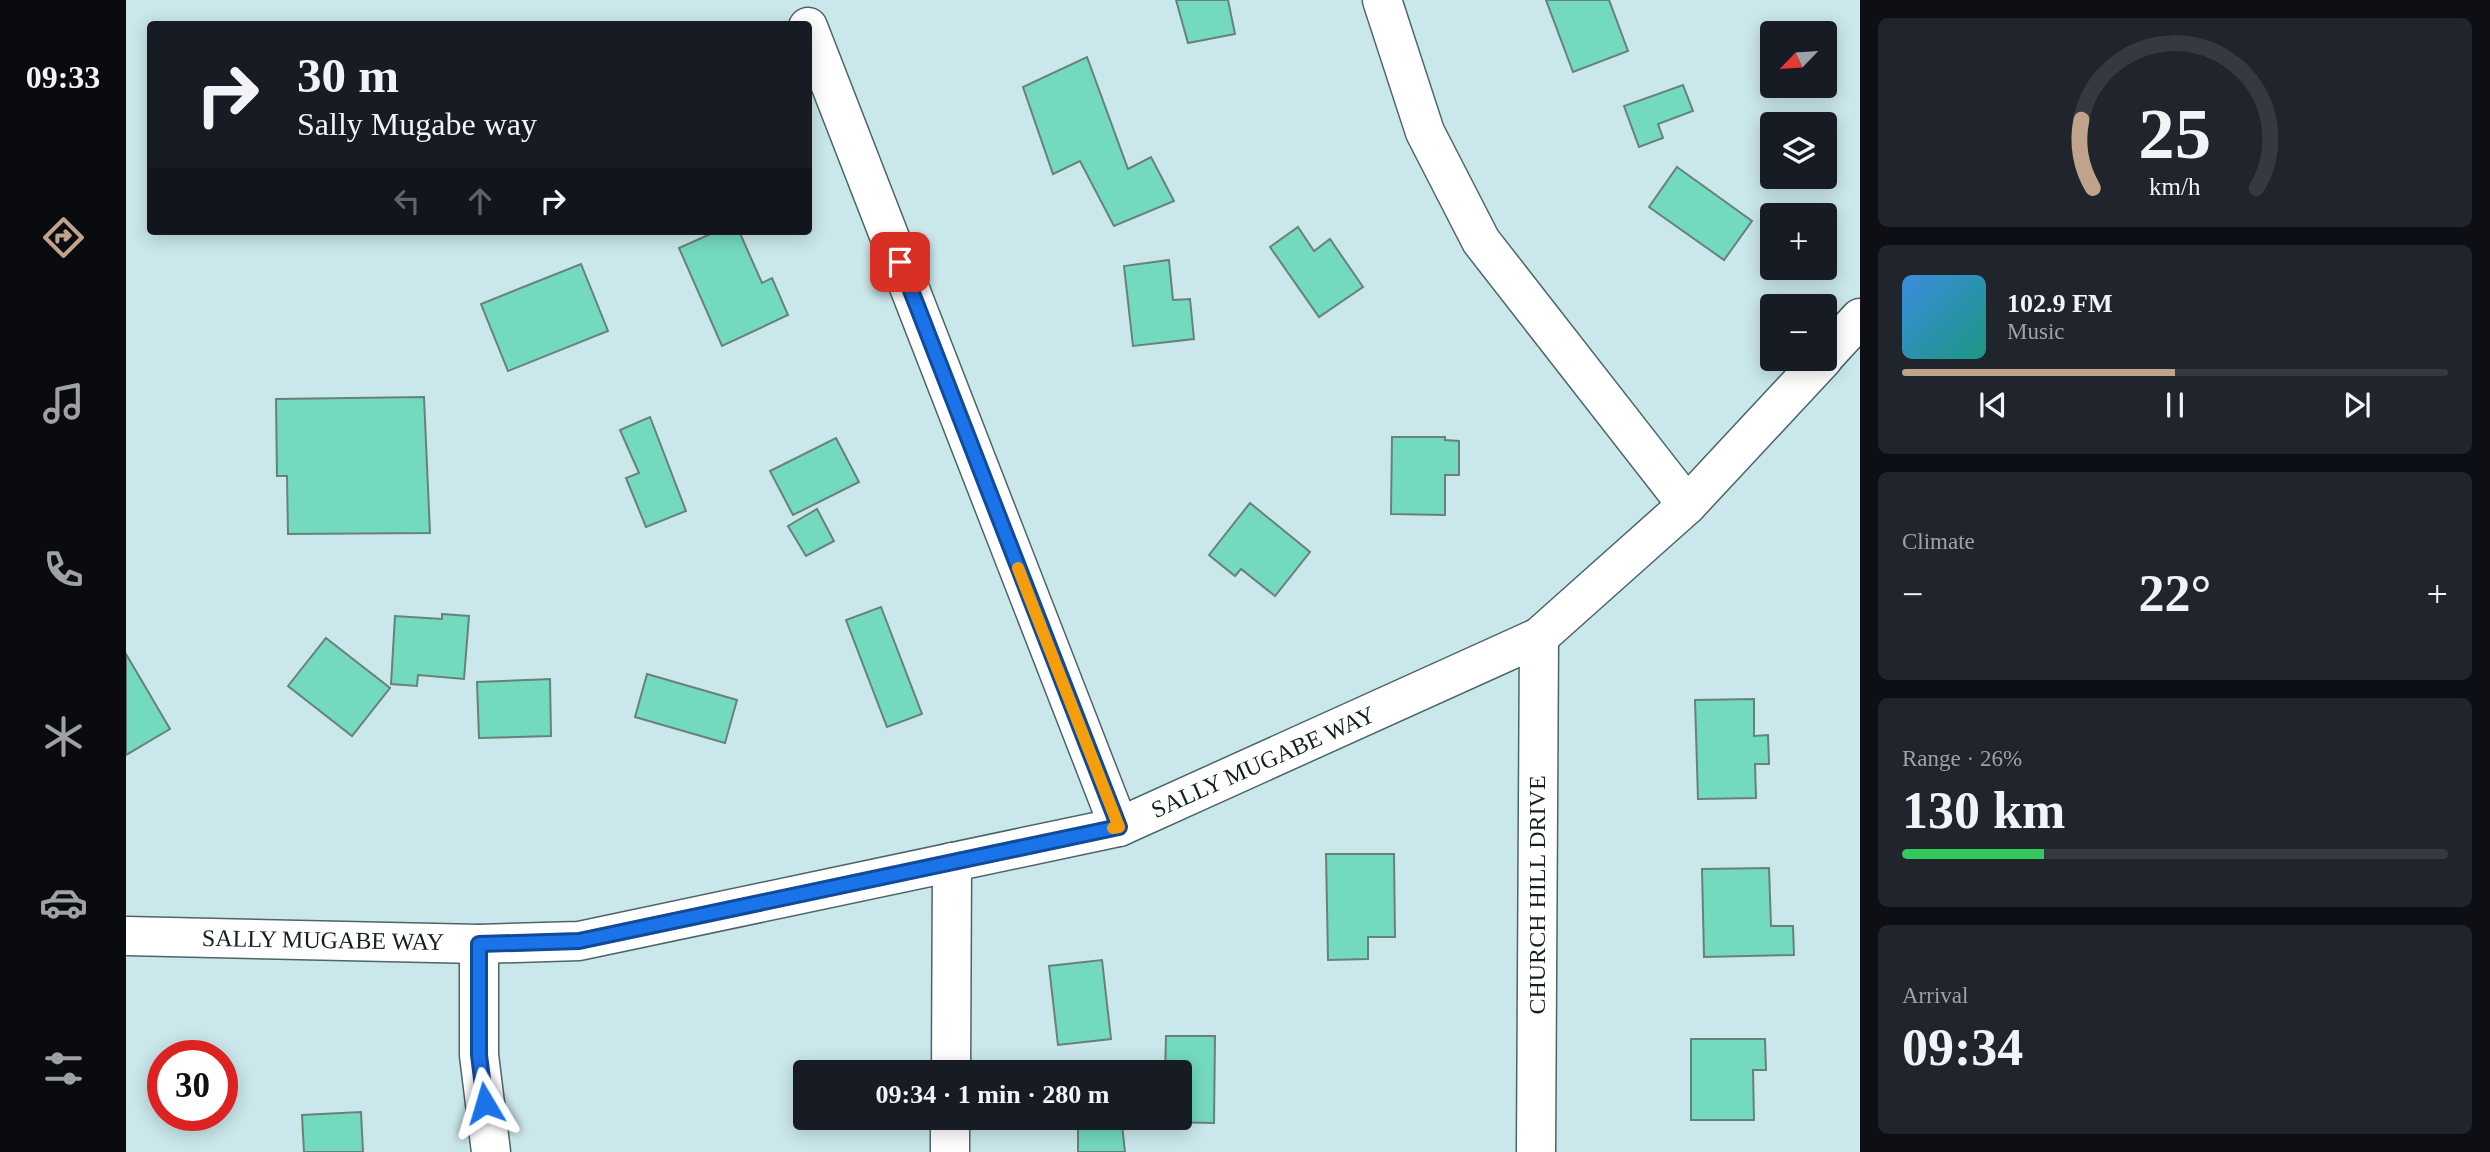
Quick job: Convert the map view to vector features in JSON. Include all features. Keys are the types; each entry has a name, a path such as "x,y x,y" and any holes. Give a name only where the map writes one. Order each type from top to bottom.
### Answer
{"street":[{"path":"1382,0 1425,132 1481,241 1687,505"},
{"path":"812,38 1119,827"},
{"name":"SALLY MUGABE WAY","path":"1837,343 1860,318"},
{"name":"SALLY MUGABE WAY","path":"126,936 479,944 579,941 1119,827 1539,637 1687,505 1811,371"},
{"name":"CHURCH HILL DRIVE","path":"1536,1152 1539,637"},
{"path":"951,1060 952,862"},
{"path":"479,944 479,1055 491,1152"},
{"path":"950,1130 950,1152"}],"building":[{"path":"1176,0 1228,0 1235,34 1188,43"},
{"path":"1546,0 1609,0 1628,51 1573,72"},
{"path":"1087,57 1128,169 1151,157 1174,201 1114,226 1080,161 1053,174 1023,87"},
{"path":"1683,85 1693,111 1658,124 1663,138 1639,147 1624,106"},
{"path":"1677,167 1752,221 1724,260 1649,207"},
{"path":"1298,227 1314,251 1330,239 1363,287 1319,317 1270,247"},
{"path":"708,235 741,235 762,283 772,278 788,315 722,346 679,248"},
{"path":"1169,260 1173,300 1190,299 1194,339 1133,346 1124,266"},
{"path":"581,264 608,331 508,371 481,304"},
{"path":"424,397 430,533 288,534 287,476 277,476 276,399"},
{"path":"650,417 686,511 646,527 626,478 639,473 620,430"},
{"path":"1392,437 1445,437 1445,440 1459,441 1459,475 1445,475 1445,515 1391,514"},
{"path":"836,438 859,482 793,515 770,471"},
{"path":"1250,503 1310,552 1275,596 1241,569 1235,576 1209,555"},
{"path":"817,509 834,541 806,556 788,526"},
{"path":"881,607 922,714 887,727 846,620"},
{"path":"442,614 469,616 464,679 418,675 417,686 391,684 395,616 442,619"},
{"path":"326,638 390,688 352,736 288,686"},
{"path":"126,654 170,729 126,755"},
{"path":"647,674 737,700 725,743 635,717"},
{"path":"550,679 551,736 479,738 477,682"},
{"path":"1754,699 1754,736 1768,735 1769,764 1755,764 1756,798 1698,799 1695,700"},
{"path":"1326,854 1394,854 1395,937 1368,937 1368,959 1328,960"},
{"path":"1769,868 1771,926 1793,926 1794,955 1704,957 1702,869"},
{"path":"1102,960 1111,1039 1058,1045 1049,966"},
{"path":"1166,1036 1215,1036 1214,1123 1192,1123 1192,1060 1165,1060"},
{"path":"1691,1039 1765,1039 1766,1070 1753,1070 1754,1120 1691,1120"},
{"path":"361,1112 363,1152 304,1152 302,1115"},
{"path":"1078,1130 1123,1130 1125,1152 1078,1152"}],"slow traffic":[{"path":"1018,568 1119,827 1113,828"}],"route":[{"path":"485,1103 479,1055 479,944 579,941 1119,827 900,262"}]}
